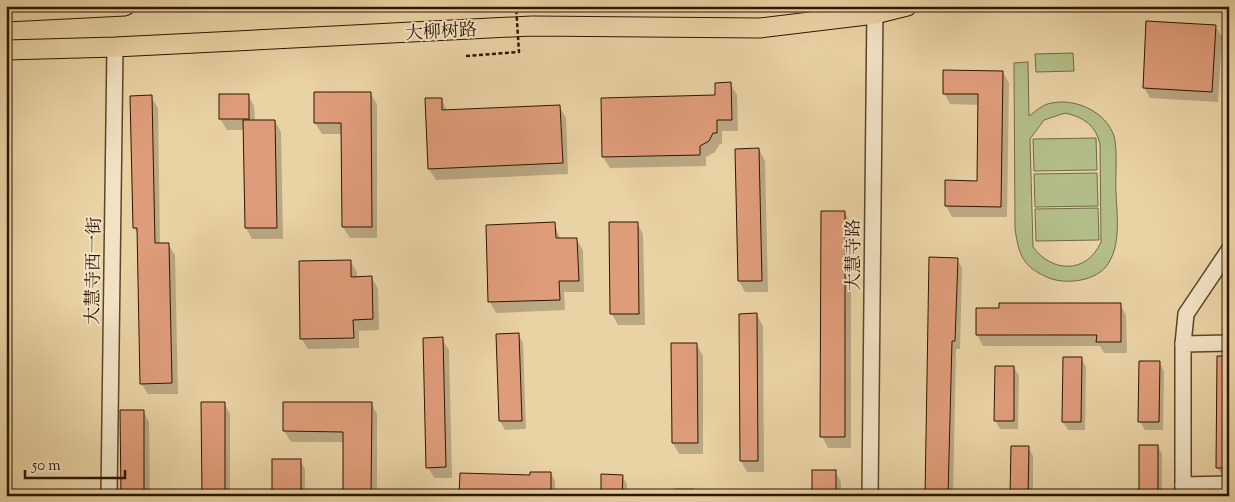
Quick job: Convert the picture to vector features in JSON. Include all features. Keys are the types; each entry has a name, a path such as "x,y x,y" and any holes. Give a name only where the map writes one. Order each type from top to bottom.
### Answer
{"main road":[{"path":"6,12 125,6"},
{"name":"大柳树路","path":"6,50 114,47 532,26 760,28 907,6"}],"street":[{"name":"大慧寺路","path":"870,496 875,10"},
{"name":"大慧寺西一街","path":"108,496 114,47"},
{"path":"1229,250 1186,314 1183,344 1183,490 1229,484"},
{"path":"1183,344 1229,343"}],"path":[{"path":"466,56 519,52 516,6"}],"green space":[{"path":"1073,53 1074,71 1036,72 1035,54"},
{"path":"1028,62 1029,116 1049,104 1061,102 1080,105 1104,120 1114,136 1117,239 1108,264 1103,270 1089,278 1064,281 1040,274 1033,270 1024,260 1018,246 1015,229 1014,63","holes":["1065,113 1078,117 1088,123 1096,132 1100,144 1101,242 1087,260 1069,266 1050,262 1033,247 1030,139 1044,120"]},
{"path":"1096,138 1097,170 1034,171 1033,139"},
{"path":"1097,173 1098,206 1035,207 1034,174"},
{"path":"1098,208 1099,240 1036,241 1035,209"}],"building":[{"path":"1146,21 1216,25 1212,92 1143,88"},
{"path":"943,70 1003,71 1001,207 945,206 945,180 977,181 978,94 943,94"},
{"path":"731,82 732,120 717,120 717,133 713,133 709,141 700,146 700,155 602,157 601,98 715,95 715,83"},
{"path":"314,92 371,92 372,227 342,227 341,123 314,123"},
{"path":"219,94 249,94 249,119 219,119"},
{"path":"152,95 155,243 169,243 172,383 140,384 137,228 133,228 130,96"},
{"path":"425,98 442,98 442,110 560,105 563,163 428,169"},
{"path":"243,120 275,120 277,228 245,228"},
{"path":"759,148 762,281 738,281 735,149"},
{"path":"821,211 845,211 845,437 820,437"},
{"path":"555,222 556,238 577,238 579,281 559,281 560,300 488,302 486,225"},
{"path":"609,222 638,222 639,314 610,314"},
{"path":"929,257 958,258 955,341 952,341 948,496 925,496"},
{"path":"351,260 351,277 372,276 373,319 353,320 354,338 300,339 299,261"},
{"path":"999,303 1121,303 1121,342 1096,342 1097,335 976,335 976,308 999,308"},
{"path":"757,313 758,461 740,461 739,314"},
{"path":"519,333 522,421 499,421 496,334"},
{"path":"443,337 446,467 426,468 423,338"},
{"path":"671,343 697,343 698,443 672,443"},
{"path":"1217,356 1229,356 1229,468 1216,468"},
{"path":"1063,357 1082,357 1081,422 1062,422"},
{"path":"1139,361 1160,361 1159,422 1138,422"},
{"path":"995,366 1014,366 1014,421 994,421"},
{"path":"201,402 225,402 225,496 202,496"},
{"path":"283,402 372,402 371,496 343,496 343,432 283,431"},
{"path":"120,410 144,410 144,496 121,496"},
{"path":"1139,445 1158,445 1158,496 1139,496"},
{"path":"1011,446 1029,446 1028,496 1010,496"},
{"path":"272,459 301,459 301,496 272,496"},
{"path":"812,470 836,470 836,496 812,496"},
{"path":"530,472 551,472 551,496 459,496 460,473 530,475"},
{"path":"601,474 623,475 622,496 601,496"}]}
